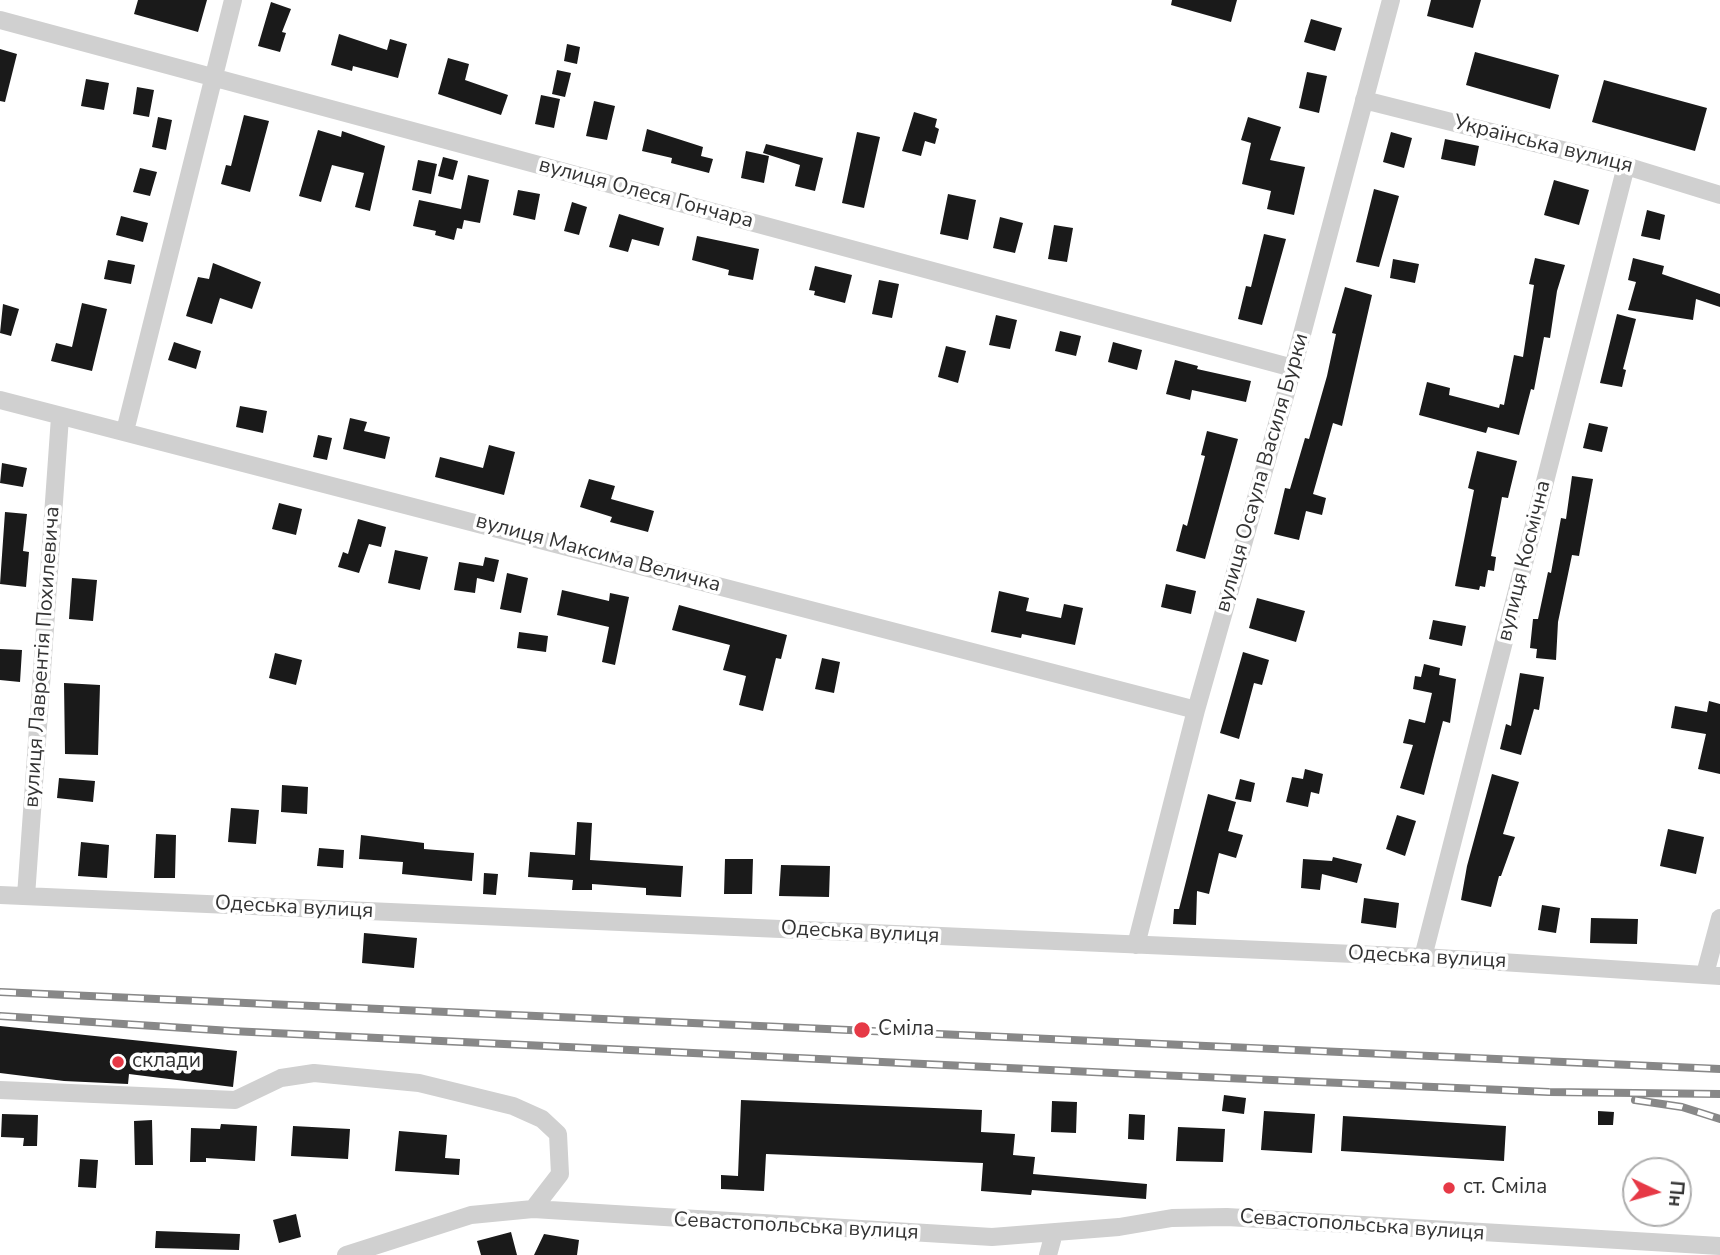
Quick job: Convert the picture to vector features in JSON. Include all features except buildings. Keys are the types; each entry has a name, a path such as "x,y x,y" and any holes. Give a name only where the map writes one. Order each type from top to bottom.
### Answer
{"street":[{"path":"125,430 233,0"},
{"name":"вулиця Осаула Василя Бурки","path":"1136,945 1196,709 1293,368 1391,0"},
{"name":"вулиця Олеся Гончара","path":"0,20 1293,368"},
{"name":"Українська вулиця","path":"1364,100 1626,166 1720,195"},
{"name":"вулиця Космічна","path":"1423,957 1626,166"},
{"name":"вулиця Максима Величка","path":"0,400 60,417 125,430 1196,709"},
{"name":"вулиця Лаврентія Похилевича","path":"26,896 60,417"},
{"name":"Одеська вулиця","path":"0,895 1423,957 1712,975"},
{"path":"1712,975 1720,918"},
{"path":"0,1090 235,1100 281,1078 314,1073 419,1083 513,1107 542,1119 558,1133 560,1174 533,1209"},
{"name":"Севастопольська вулиця","path":"346,1255 471,1215 533,1209 964,1236 1054,1233 1119,1227 1172,1218 1227,1216 1720,1246"},
{"path":"1048,1255 1054,1233"}],"railway":[{"path":"0,992 1720,1069"},
{"path":"0,1016 231,1031 1134,1074 1549,1092 1720,1094"},
{"path":"1635,1100 1682,1107 1720,1119"}],"place":[{"name":"Сміла","path":"862,1030"},
{"name":"склади","path":"118,1062"},
{"name":"ст. Сміла","path":"1449,1188"}]}
